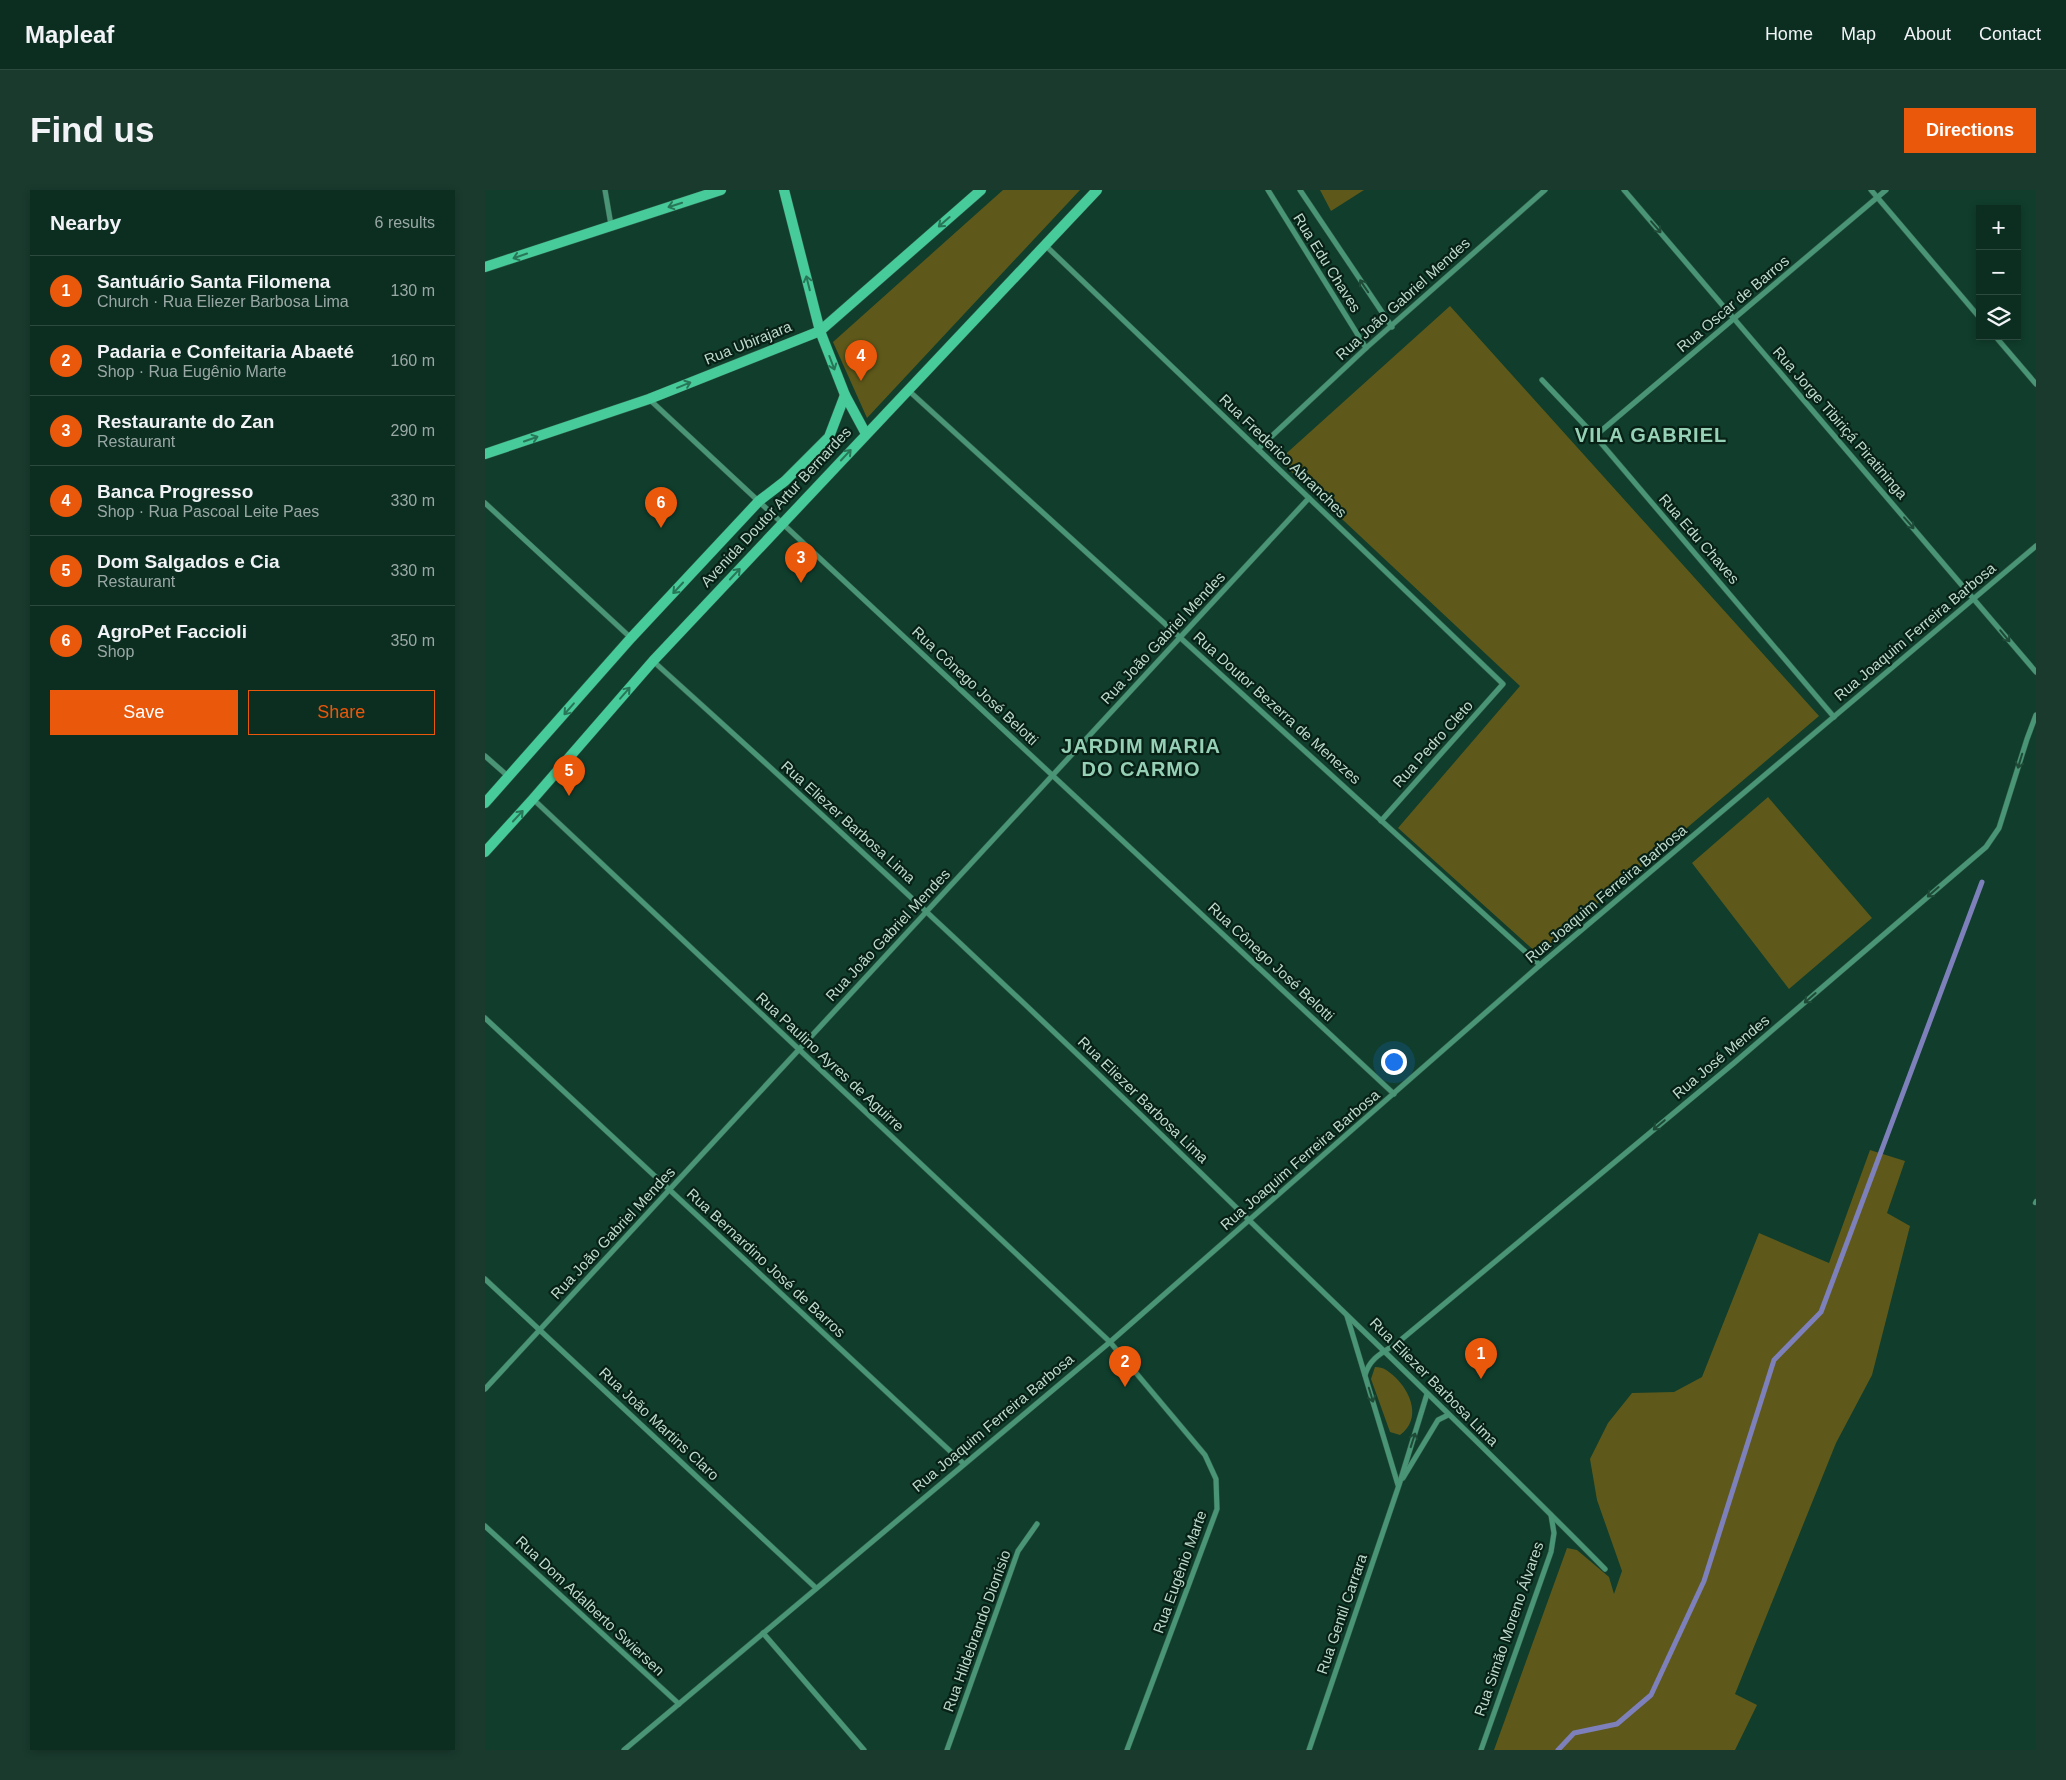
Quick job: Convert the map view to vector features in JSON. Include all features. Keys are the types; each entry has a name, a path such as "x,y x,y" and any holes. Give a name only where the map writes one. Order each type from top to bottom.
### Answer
{"main road":[{"path":"485,267 721,190"},
{"path":"784,190 820,331 845,395 866,434"},
{"name":"Rua Ubirajara","path":"485,454 649,399 820,331 981,190"},
{"name":"Avenida Doutor Artur Bernardes","path":"485,852 653,661 1097,190"},
{"name":"Avenida Doutor Artur Bernardes","path":"485,803 631,638 759,501 785,481 829,437 845,395"}],"street":[{"path":"605,190 611,226"},
{"name":"Rua Edu Chaves","path":"1268,190 1366,348"},
{"name":"Rua Edu Chaves","path":"1300,190 1391,327"},
{"name":"Rua João Gabriel Mendes","path":"1258,449 1366,348 1545,190"},
{"name":"Rua Jorge Tibiriçá Piratininga","path":"1624,190 2036,672"},
{"path":"1871,190 1976,313"},
{"name":"Rua Oscar de Barros","path":"1595,436 1886,190"},
{"name":"Rua Frederico Abranches","path":"1045,246 1503,684"},
{"path":"1998,340 2036,384"},
{"name":"Rua Edu Chaves","path":"1542,380 1595,436 1835,717"},
{"name":"Rua Doutor Bezerra de Menezes","path":"908,390 1541,965"},
{"name":"Rua Cônego José Belotti","path":"649,399 1393,1094"},
{"name":"Rua João Gabriel Mendes","path":"485,1390 1309,498"},
{"path":"485,503 631,638"},
{"name":"Rua Joaquim Ferreira Barbosa","path":"624,1750 1110,1342 1541,965 2036,546"},
{"name":"Rua Eliezer Barbosa Lima","path":"653,661 927,911 1385,1351 1605,1569"},
{"name":"Rua Pedro Cleto","path":"1381,820 1503,684"},
{"name":"Rua José Mendes","path":"1365,1376 1367,1366 1373,1359 1404,1337 1734,1063 1986,847 1999,828 2036,715"},
{"path":"485,756 509,777"},
{"name":"Rua Paulino Ayres de Aguirre","path":"533,799 1110,1342"},
{"name":"Rua Bernardino José de Barros","path":"485,1018 964,1464"},
{"name":"Rua João Martins Claro","path":"485,1278 816,1588"},
{"path":"1347,1315 1399,1485"},
{"name":"Rua Eugênio Marte","path":"1110,1342 1205,1455 1216,1479 1217,1508 1127,1750"},
{"name":"Rua Gentil Carrara","path":"1309,1750 1399,1485 1427,1394"},
{"name":"Rua Gentil Carrara","path":"1399,1485 1438,1420 1448,1415"},
{"name":"Rua Simão Moreno Álvares","path":"1481,1750 1551,1552 1554,1533 1551,1514"},
{"name":"Rua Hildebrando Dionísio","path":"947,1750 1018,1552 1037,1524"},
{"name":"Rua Dom Adalberto Swiersen","path":"485,1526 679,1704"},
{"path":"763,1634 864,1750"}],"shaded area":[{"path":"1003,190 1080,190 867,418 833,342"},
{"path":"1320,190 1364,190 1331,211"},
{"path":"1450,306 1819,716 1538,954 1398,828 1520,686 1279,460"},
{"path":"1768,797 1872,918 1789,989 1692,863"},
{"path":"1870,1150 1905,1161 1887,1213 1910,1226 1872,1375 1836,1443 1735,1694 1757,1705 1735,1750 1494,1750 1567,1548 1577,1550 1609,1577 1614,1594 1622,1571 1597,1500 1590,1459 1608,1423 1632,1393 1674,1392 1702,1377 1759,1233 1829,1263"},
{"path":"1375,1367 1388,1371 1401,1383 1412,1406 1411,1421 1407,1429 1400,1435 1390,1432 1371,1379"}],"waterway":[{"path":"1558,1750 1574,1733 1617,1724 1651,1695 1704,1581 1774,1360 1821,1312 1982,882"}],"place":[{"name":"Banca Progresso","path":"861,381"},
{"name":"AgroPet Faccioli","path":"661,528"},
{"name":"Restaurante do Zan","path":"801,583"},
{"name":"Dom Salgados e Cia","path":"569,796"},
{"name":"Santuário Santa Filomena","path":"1481,1379"},
{"name":"Padaria e Confeitaria Abaeté","path":"1125,1387"}],"district":[{"name":"VILA GABRIEL","path":"1651,435"},
{"name":"JARDIM MARIA DO CARMO","path":"1141,758"}]}
